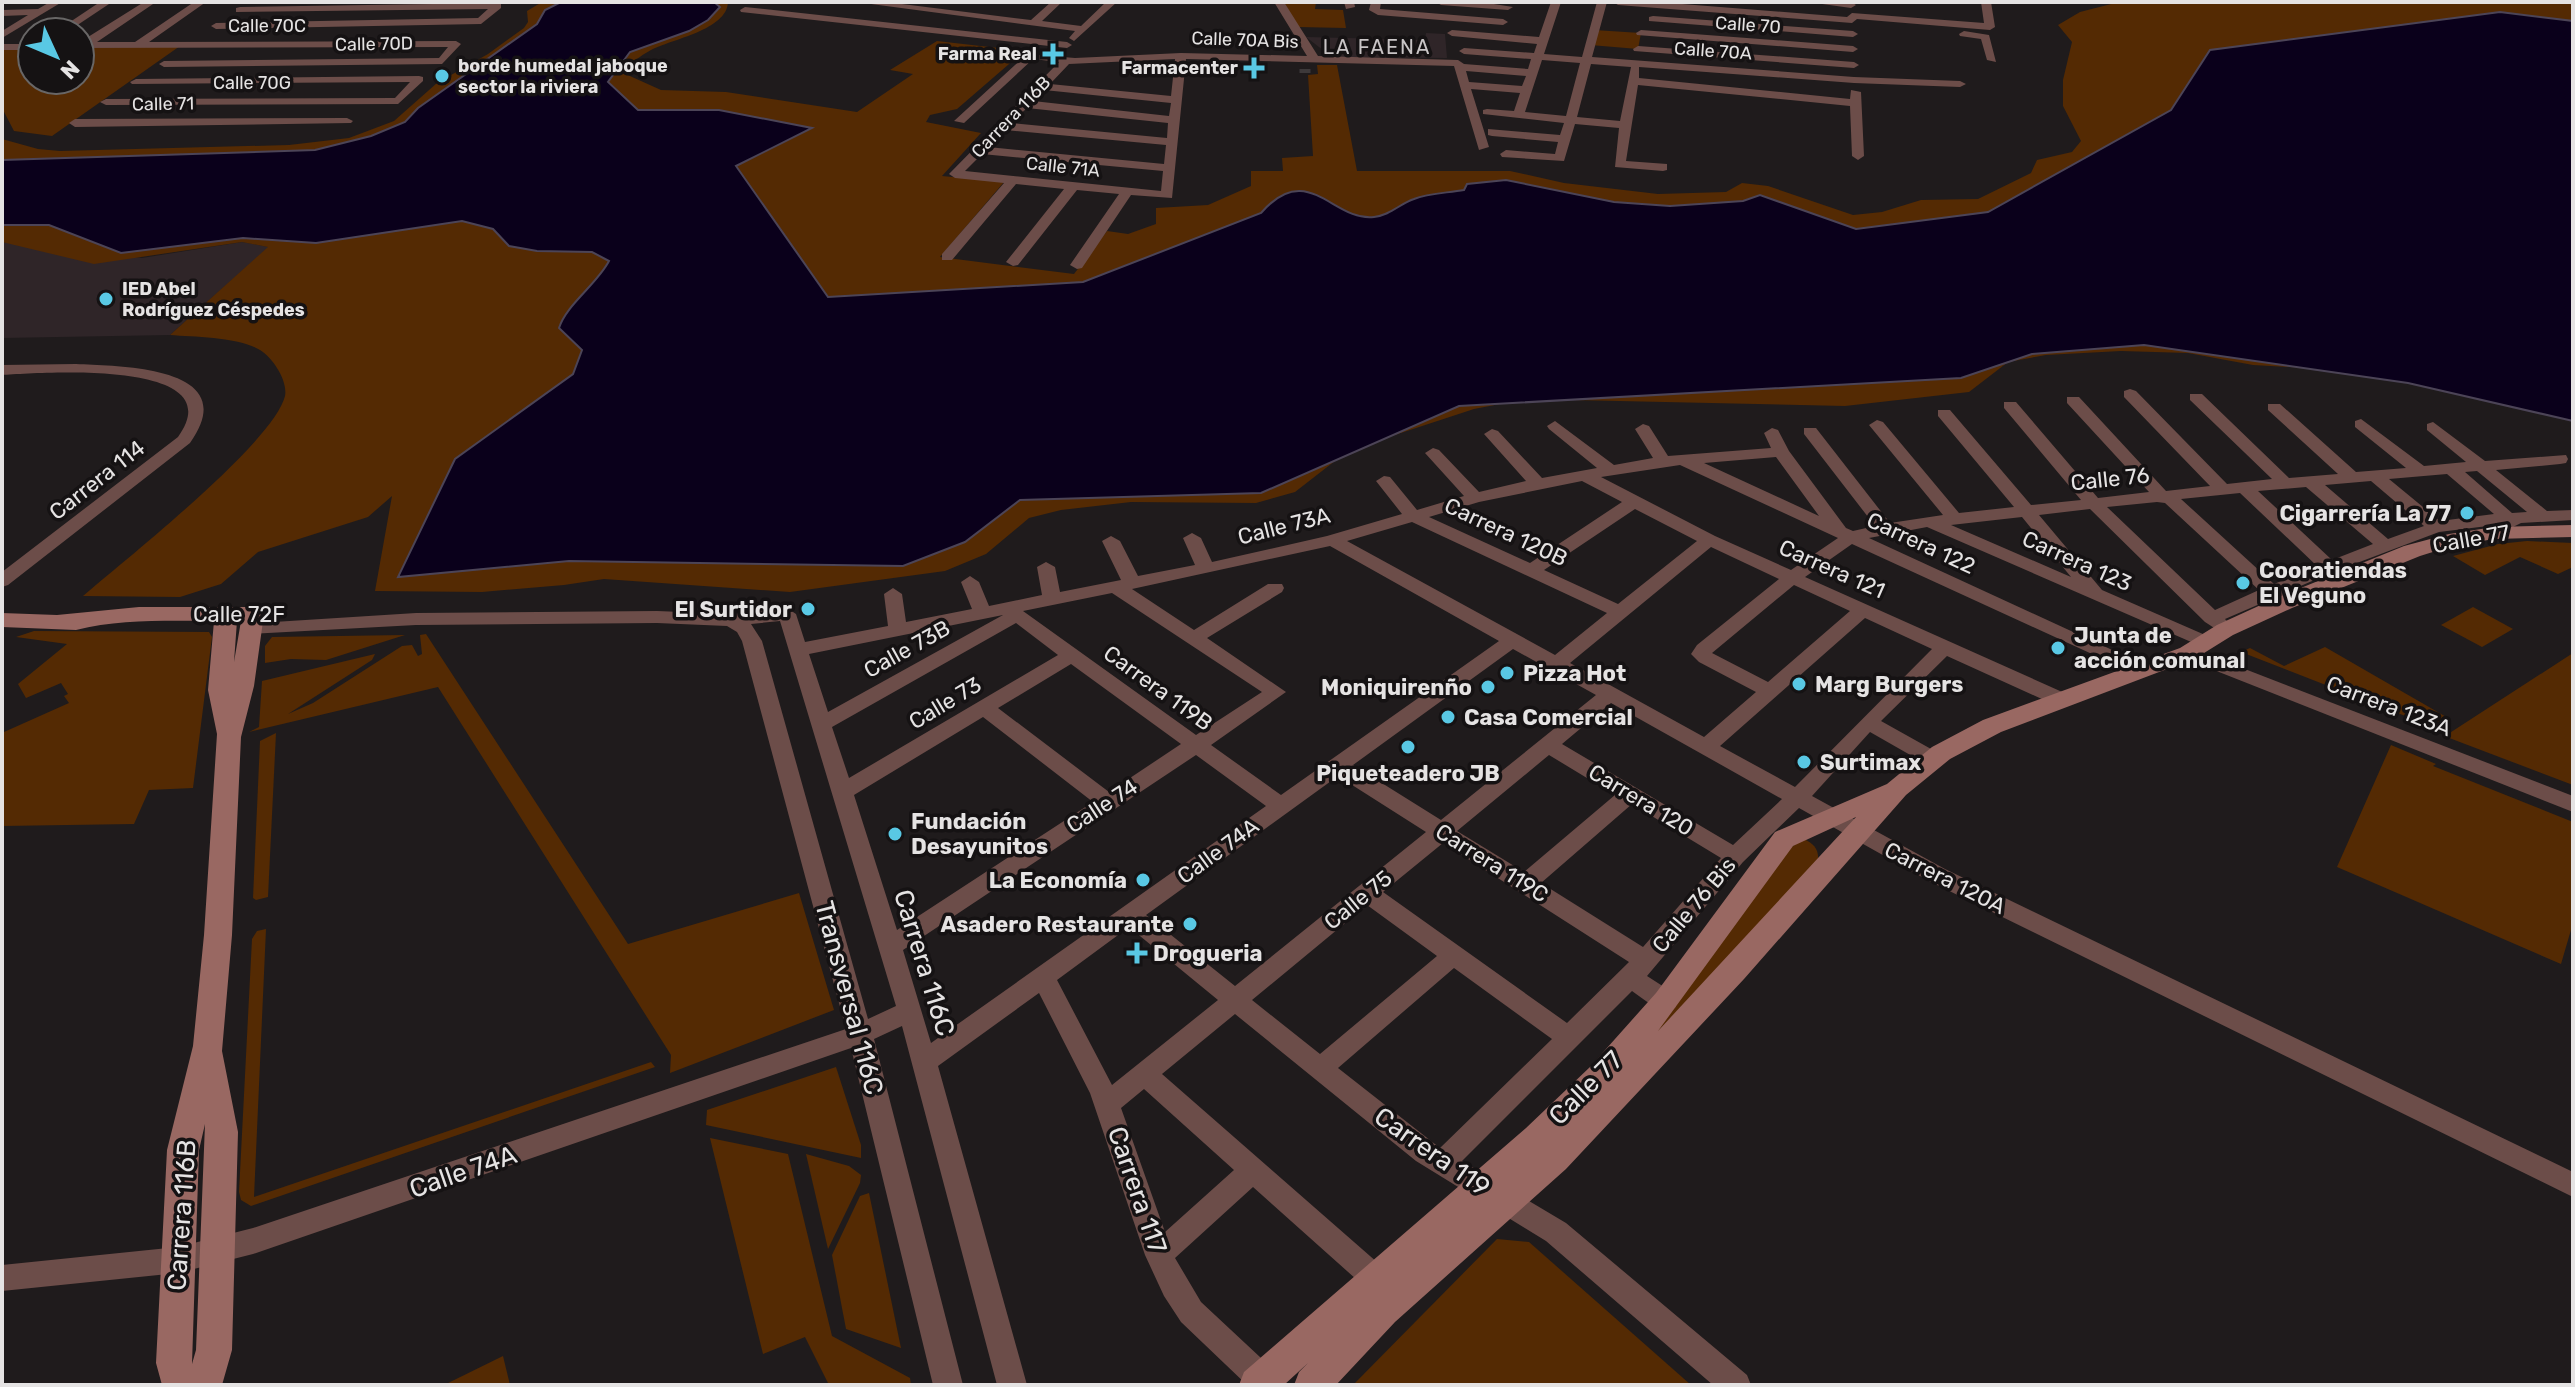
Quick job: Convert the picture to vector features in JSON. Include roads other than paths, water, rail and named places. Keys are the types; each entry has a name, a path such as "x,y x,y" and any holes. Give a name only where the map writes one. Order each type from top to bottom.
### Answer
{"street":[{"path":"5,30 57,2"},
{"path":"85,16 107,2"},
{"path":"96,36 151,2"},
{"path":"139,44 201,2"},
{"path":"61,133 251,2"},
{"path":"793,13 804,2"},
{"path":"861,2 1084,29"},
{"path":"943,12 957,2"},
{"path":"1033,23 1057,2"},
{"name":"Carrera 116B","path":"1052,59 1112,2"},
{"path":"1279,2 1309,64"},
{"path":"1441,2 1510,5 1498,37"},
{"path":"1518,115 1556,2"},
{"path":"1506,154 1560,158 1602,2"},
{"path":"1618,2 1853,13 1987,31"},
{"path":"1813,2 1853,13"},
{"path":"1646,3 1619,164 1663,167"},
{"path":"216,26 481,21 497,6 389,5 240,10"},
{"path":"229,136 314,63 389,5"},
{"path":"750,6 793,13 837,14 1067,45"},
{"path":"1974,13 1990,6"},
{"path":"1990,6 1987,31 1992,60"},
{"path":"1377,7 1503,22"},
{"path":"988,17 998,10"},
{"path":"2,13 39,12"},
{"path":"1643,18 1853,13"},
{"path":"1853,13 1858,156"},
{"path":"1452,33 1543,41"},
{"name":"Calle 70","path":"1641,33 1853,49"},
{"name":"Calle 70C","path":"96,45 455,43 442,61"},
{"path":"1638,49 1854,65"},
{"name":"Calle 70A Bis","path":"960,121 1031,56 1066,61 1181,56 1309,64 1461,60 1532,73"},
{"path":"979,150 1169,168 1181,56"},
{"name":"Calle 70A","path":"1461,60 1538,56 1854,80 1960,84"},
{"path":"1115,70 1125,59"},
{"path":"1461,60 1483,147"},
{"name":"Calle 70D","path":"164,64 442,61"},
{"name":"Carrera 116B","path":"955,174 1066,61"},
{"path":"1705,88 1709,69"},
{"path":"1756,93 1757,73"},
{"path":"1807,76 1808,98"},
{"name":"Calle 70G","path":"106,102 398,101 419,79 295,80"},
{"path":"136,82 295,80"},
{"path":"1096,91 1106,81"},
{"path":"1633,81 1855,103"},
{"path":"1465,85 1526,90"},
{"path":"1042,86 1176,100"},
{"path":"1024,104 1174,120"},
{"path":"1487,112 1626,125"},
{"name":"Calle 71","path":"75,123 347,121"},
{"path":"1003,126 1172,142"},
{"path":"1492,132 1566,139"},
{"name":"Calle 71A","path":"955,174 1167,195 1169,168"},
{"path":"947,257 1013,180"},
{"path":"1013,262 1073,186"},
{"path":"1077,265 1128,191"},
{"name":"Carrera 114","path":"2,370 145,374 187,388 196,400 198,413 184,440 2,581"},
{"path":"2130,394 2224,490"},
{"path":"2196,397 2287,485"},
{"path":"2073,400 2166,497 2277,598"},
{"path":"2010,405 2095,505 2219,624"},
{"path":"2274,407 2353,478"},
{"path":"1944,413 2097,596"},
{"path":"2361,424 2419,470"},
{"path":"1877,425 1955,519"},
{"path":"1555,426 1612,472"},
{"path":"2433,427 2541,516 2568,526"},
{"path":"1643,429 1663,461"},
{"path":"1810,431 1886,529"},
{"path":"1772,433 1781,452 1846,535"},
{"path":"1492,434 1538,484"},
{"name":"Calle 73A","path":"798,650 983,613 1012,612 1052,600 1206,569 1332,540 1475,498 1538,484 1663,461 1781,452"},
{"path":"1433,453 1475,498"},
{"name":"Carrera 122","path":"1682,459 2140,670"},
{"name":"Calle 76","path":"1769,691 1701,654 1846,535 1930,522 2244,487 2560,459"},
{"path":"2450,468 2515,524"},
{"name":"Carrera 121","path":"1585,476 1709,540 2062,700"},
{"path":"2375,476 2436,527"},
{"name":"Carrera 120B","path":"1384,481 1413,516 1620,612"},
{"path":"2312,483 2386,546"},
{"path":"2244,487 2335,574 2386,546 2436,527 2515,524 2541,516"},
{"path":"1532,570 1635,501"},
{"name":"Carrera 123","path":"1930,522 2097,596 2196,647"},
{"name":"Calle 77","path":"1312,1385 1383,1310 1555,1159 1734,971 1897,789 1933,759 1970,736 2196,647 2219,624 2335,574 2426,546 2515,524 2568,526"},
{"path":"1192,538 1206,569"},
{"name":"Carrera 120A","path":"1332,540 1857,833 2046,929 2573,1185"},
{"path":"1555,665 1709,540"},
{"path":"1111,541 1124,585 1194,638 1275,588"},
{"path":"1046,567 1052,600"},
{"path":"970,582 983,613"},
{"path":"893,594 898,630"},
{"path":"1704,748 1864,609"},
{"name":"Carrera 119B","path":"1012,612 1281,806"},
{"name":"Calle 73B","path":"821,725 1012,612"},
{"name":"Carrera 116C","path":"731,620 784,613 798,650 910,1011 1012,1385"},
{"name":"Calle 72F","path":"2,620 62,621 122,628 225,621 657,617 731,620"},
{"name":"Transversal 116C","path":"731,620 744,628 752,641 860,1034 948,1385"},
{"name":"Carrera 116B","path":"225,621 220,690 229,737"},
{"name":"Carrera 116B","path":"180,1385 174,1363 183,1150 208,1046 218,935 229,737 242,686 252,621"},
{"name":"Calle 74","path":"890,946 1276,692 1194,638"},
{"name":"Calle 74A","path":"924,1062 1511,641"},
{"name":"Calle 76 Bis","path":"1442,1164 1638,969 1735,856 1796,799 1868,722 1945,647"},
{"name":"Carrera 123A","path":"2196,647 2573,804"},
{"name":"Calle 73","path":"842,792 1072,655"},
{"name":"Calle 75","path":"1107,1104 1609,695"},
{"path":"984,707 1108,802"},
{"path":"1868,722 1933,759"},
{"name":"Carrera 120","path":"1547,744 1735,856"},
{"name":"Carrera 119C","path":"1337,765 1525,884 1638,969 1666,1001"},
{"name":"Calle 77","path":"1260,1382 1583,1095 1666,1001 1742,892 1784,839 1897,789"},
{"path":"1525,884 1630,794"},
{"path":"1716,876 1742,892"},
{"path":"1367,893 1568,1037"},
{"name":"Carrera 119","path":"1130,915 1442,1164 1556,1232 1578,1249 1736,1385"},
{"path":"1321,1068 1455,954"},
{"name":"Carrera 117","path":"1043,977 1107,1104 1159,1255 1191,1312 1260,1382"},
{"name":"Calle 74A","path":"2,1278 178,1260 218,1251 540,1146 860,1034 910,1011"},
{"name":"Carrera 116B","path":"204,1385 214,1350 222,1132 208,1046"},
{"path":"1144,1074 1376,1279"},
{"path":"1159,1255 1254,1169"}],"place":[{"name":"Farma Real","path":"1053,54"},
{"name":"Farmacenter","path":"1254,68"},
{"name":"borde humedal jaboque sector la riviera","path":"442,76"},
{"name":"IED Abel Rodríguez Céspedes","path":"106,299"},
{"name":"Cigarrería La 77","path":"2467,513"},
{"name":"Cooratiendas El Veguno","path":"2243,583"},
{"name":"El Surtidor","path":"808,609"},
{"name":"Junta de acción comunal","path":"2058,648"},
{"name":"Pizza Hot","path":"1507,673"},
{"name":"Marg Burgers","path":"1799,684"},
{"name":"Moniquirenño","path":"1488,687"},
{"name":"Casa Comercial","path":"1448,717"},
{"name":"Piqueteadero JB","path":"1408,747"},
{"name":"Surtimax","path":"1804,762"},
{"name":"Fundación Desayunitos","path":"895,834"},
{"name":"La Economía","path":"1143,880"},
{"name":"Asadero Restaurante","path":"1190,924"},
{"name":"Drogueria","path":"1137,953"}],"district":[{"name":"LA FAENA","path":"1377,47"}]}
